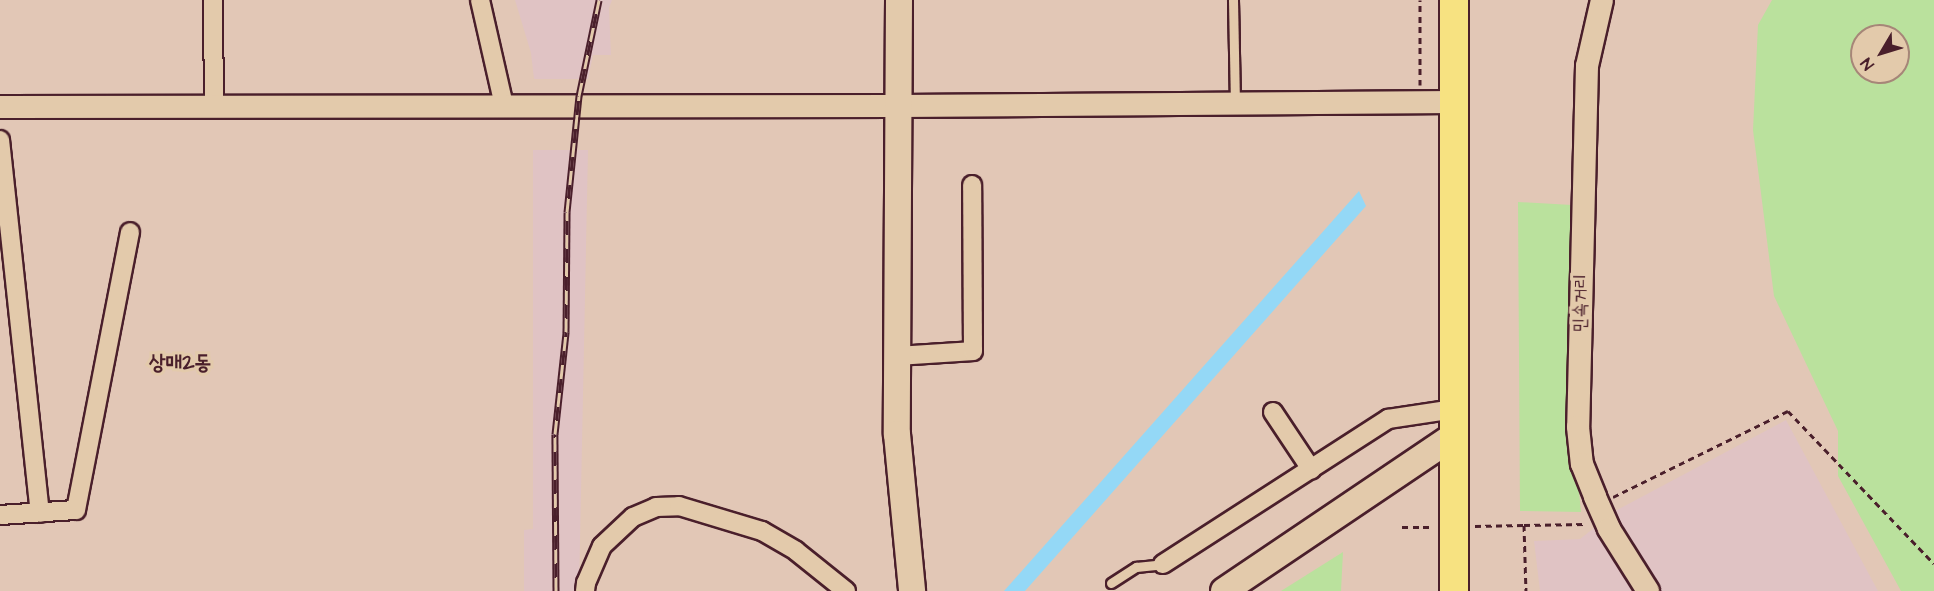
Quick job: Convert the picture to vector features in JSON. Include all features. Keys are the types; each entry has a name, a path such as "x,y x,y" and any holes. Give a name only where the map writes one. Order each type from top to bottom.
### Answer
{"main road":[{"path":"899,0 897,434 912,591"},
{"path":"1454,0 1454,591"},
{"path":"1224,591 1454,422"}],"street":[{"path":"213,0 214,106"},
{"path":"480,0 504,106"},
{"name":"민속거리","path":"1602,0 1587,66 1578,427 1582,464 1598,505 1609,529 1648,591"},
{"path":"0,107 899,106 1454,102"},
{"path":"0,140 40,513"},
{"path":"898,357 974,351 972,185"},
{"path":"0,515 76,510 130,232"},
{"path":"1273,412 1311,469"},
{"path":"1163,564 1388,419 1454,422"},
{"path":"585,591 586,583 602,546 633,517 656,507 679,506 762,531 796,551 846,591"}],"lane":[{"path":"1233,0 1235,104"},
{"path":"1111,583 1136,567 1163,564"}],"path":[{"path":"1420,0 1420,102"},
{"path":"1402,527 1587,524 1598,505 1658,473 1788,411 1934,564"},
{"path":"1524,525 1526,591"}],"shaded area":[{"path":"515,0 612,0 609,8 611,55 593,55 588,79 534,79 531,53"},
{"path":"533,150 588,150 579,591 524,591 524,530 533,529"},
{"path":"1786,420 1878,591 1540,591 1534,541 1580,539 1617,510"}],"green space":[{"path":"1772,0 1934,0 1934,591 1901,591 1838,476 1838,431 1774,296 1753,130 1758,25"},
{"path":"1518,202 1572,205 1572,419 1581,512 1520,511"},
{"path":"1343,552 1341,591 1281,591"}],"water":[{"path":"1359,191 1366,206 1025,591 1004,591"}],"railway":[{"path":"556,591 555,434 566,332 567,212 579,96 599,0"}],"district":[{"name":"상매2동","path":"180,363"}]}
